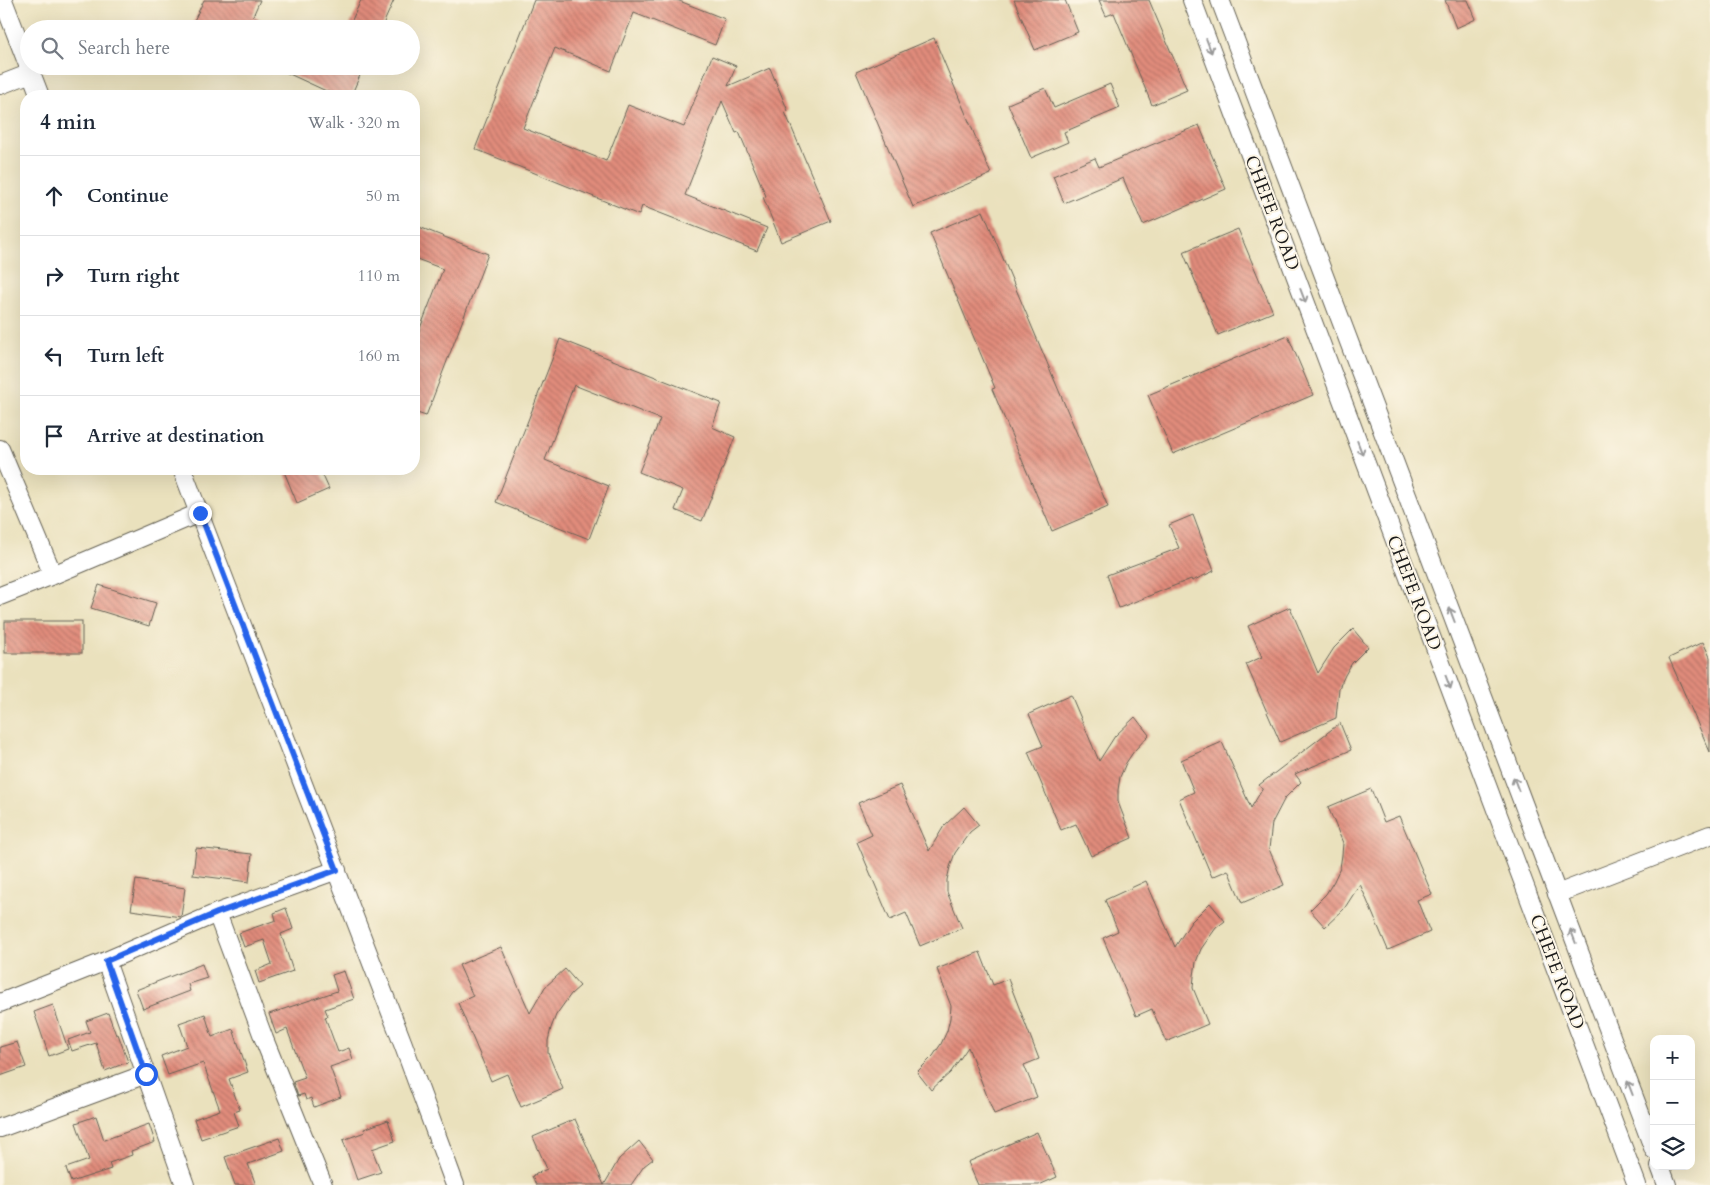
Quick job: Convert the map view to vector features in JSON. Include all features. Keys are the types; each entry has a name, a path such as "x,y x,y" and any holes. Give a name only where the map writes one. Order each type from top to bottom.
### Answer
{"street":[{"path":"3,0 20,44"},
{"name":"CHEFE ROAD","path":"1192,0 1636,1185"},
{"name":"CHEFE ROAD","path":"1220,0 1650,1139"},
{"path":"0,86 26,75"},
{"path":"32,75 38,90"},
{"path":"1,456 53,575"},
{"path":"184,475 337,870 455,1185"},
{"path":"0,596 200,513"},
{"path":"1557,894 1710,835"},
{"path":"0,1003 106,961 217,913 337,870"},
{"path":"217,913 264,1039 323,1185"},
{"path":"106,961 185,1185"},
{"path":"0,1128 146,1074"},
{"path":"1661,1170 1667,1185"}],"building":[{"path":"204,0 260,0 253,16 261,20 194,20"},
{"path":"361,0 394,0 385,20 352,20"},
{"path":"534,0 677,0 725,19 715,45 634,13 611,71 555,48 523,128 606,161 628,105 684,127 712,56 736,66 728,86 770,68 788,111 785,112 831,221 781,242 763,197 766,196 739,132 736,133 722,101 685,195 767,228 757,251 642,206 639,215 475,149"},
{"path":"1014,0 1065,0 1078,32 1035,50"},
{"path":"1099,0 1149,0 1187,90 1152,105 1114,13 1106,16"},
{"path":"1445,0 1468,0 1476,19 1456,28"},
{"path":"934,38 991,174 913,207 856,72"},
{"path":"292,75 360,75 354,90 324,90"},
{"path":"1110,84 1120,108 1064,132 1068,142 1031,158 1008,104 1045,88 1054,108"},
{"path":"1199,125 1226,189 1143,225 1123,178 1064,203 1053,176 1095,158 1099,167"},
{"path":"983,211 1108,507 1052,531 992,389 995,388 930,233"},
{"path":"420,227 488,254 426,416 420,414 420,328 443,269 420,260"},
{"path":"1238,229 1273,312 1218,335 1183,252"},
{"path":"1288,336 1313,395 1173,454 1148,395"},
{"path":"560,339 721,403 712,427 735,437 702,521 675,510 683,490 639,472 660,419 574,385 545,460 609,486 589,539 496,502"},
{"path":"285,475 323,475 329,489 297,503"},
{"path":"1193,515 1214,571 1119,608 1107,575 1179,548 1169,525"},
{"path":"99,585 156,603 149,626 91,608"},
{"path":"1290,607 1318,673 1334,648 1353,629 1368,647 1352,663 1339,688 1336,718 1280,742 1246,664 1262,657 1248,626"},
{"path":"5,621 82,621 82,653 5,653"},
{"path":"1703,642 1710,657 1710,752 1669,658"},
{"path":"1071,695 1099,761 1115,736 1135,717 1149,735 1134,751 1120,777 1118,802 1132,838 1091,856 1076,824 1061,830 1028,752 1043,746 1029,714"},
{"path":"1340,723 1351,750 1295,774 1301,782 1285,798 1272,823 1269,849 1284,885 1242,903 1228,870 1212,877 1179,799 1194,792 1181,760 1222,742 1251,808 1263,788 1259,785"},
{"path":"900,785 929,851 944,826 964,807 979,825 970,832 955,853 947,880 947,892 962,928 920,946 906,913 890,920 857,842 872,835 858,803"},
{"path":"1371,789 1384,822 1399,816 1432,894 1417,900 1430,932 1388,950 1360,884 1344,909 1325,927 1310,910 1326,894 1340,868 1343,843 1328,807"},
{"path":"196,848 252,854 249,882 193,875"},
{"path":"136,880 185,888 181,917 131,910"},
{"path":"1146,881 1175,947 1191,922 1210,903 1225,921 1216,928 1201,949 1196,962 1193,988 1208,1024 1166,1042 1152,1009 1136,1016 1103,938 1118,931 1105,900"},
{"path":"286,908 293,929 281,934 293,971 259,983 255,971 272,964 264,940 244,947 239,933 276,920 274,913"},
{"path":"501,947 530,1013 545,987 565,969 580,986 571,994 556,1015 548,1041 548,1053 563,1089 521,1107 507,1074 491,1081 458,1003 473,996 459,965"},
{"path":"980,952 993,985 1008,979 1039,1059 1024,1065 1037,1097 994,1114 968,1047 951,1072 931,1090 917,1072 933,1056 941,1044 950,1018 951,1006 937,969"},
{"path":"202,964 207,978 188,984 190,991 143,1009 136,990"},
{"path":"344,971 354,999 325,1009 328,1016 325,1017 338,1052 349,1048 353,1059 330,1067 341,1097 314,1107 311,1098 306,1100 304,1094 298,1096 293,1082 305,1078 287,1029 276,1034 269,1014 337,991 332,975"},
{"path":"53,1005 68,1049 49,1056 34,1012"},
{"path":"108,1013 128,1062 105,1071 96,1043 72,1051 68,1040 90,1032 86,1021"},
{"path":"205,1014 212,1037 233,1029 248,1072 229,1079 240,1110 234,1112 239,1126 201,1139 194,1119 220,1110 203,1063 168,1075 161,1056 187,1046 179,1023"},
{"path":"17,1042 26,1067 0,1076 0,1047"},
{"path":"96,1116 104,1140 149,1124 155,1142 131,1151 132,1155 109,1163 111,1169 71,1182 66,1168 89,1160 76,1123"},
{"path":"575,1119 604,1185 536,1185 532,1176 547,1169 533,1137"},
{"path":"388,1120 395,1141 372,1149 381,1172 357,1180 343,1140 365,1132 364,1129"},
{"path":"1037,1132 1057,1177 1039,1185 978,1185 968,1162"},
{"path":"279,1138 284,1151 248,1164 256,1185 235,1185 225,1157"},
{"path":"639,1141 653,1159 644,1166 631,1185 604,1185 619,1159"}],"route":[{"path":"146,1074 106,961 217,913 337,870 200,513"}]}
